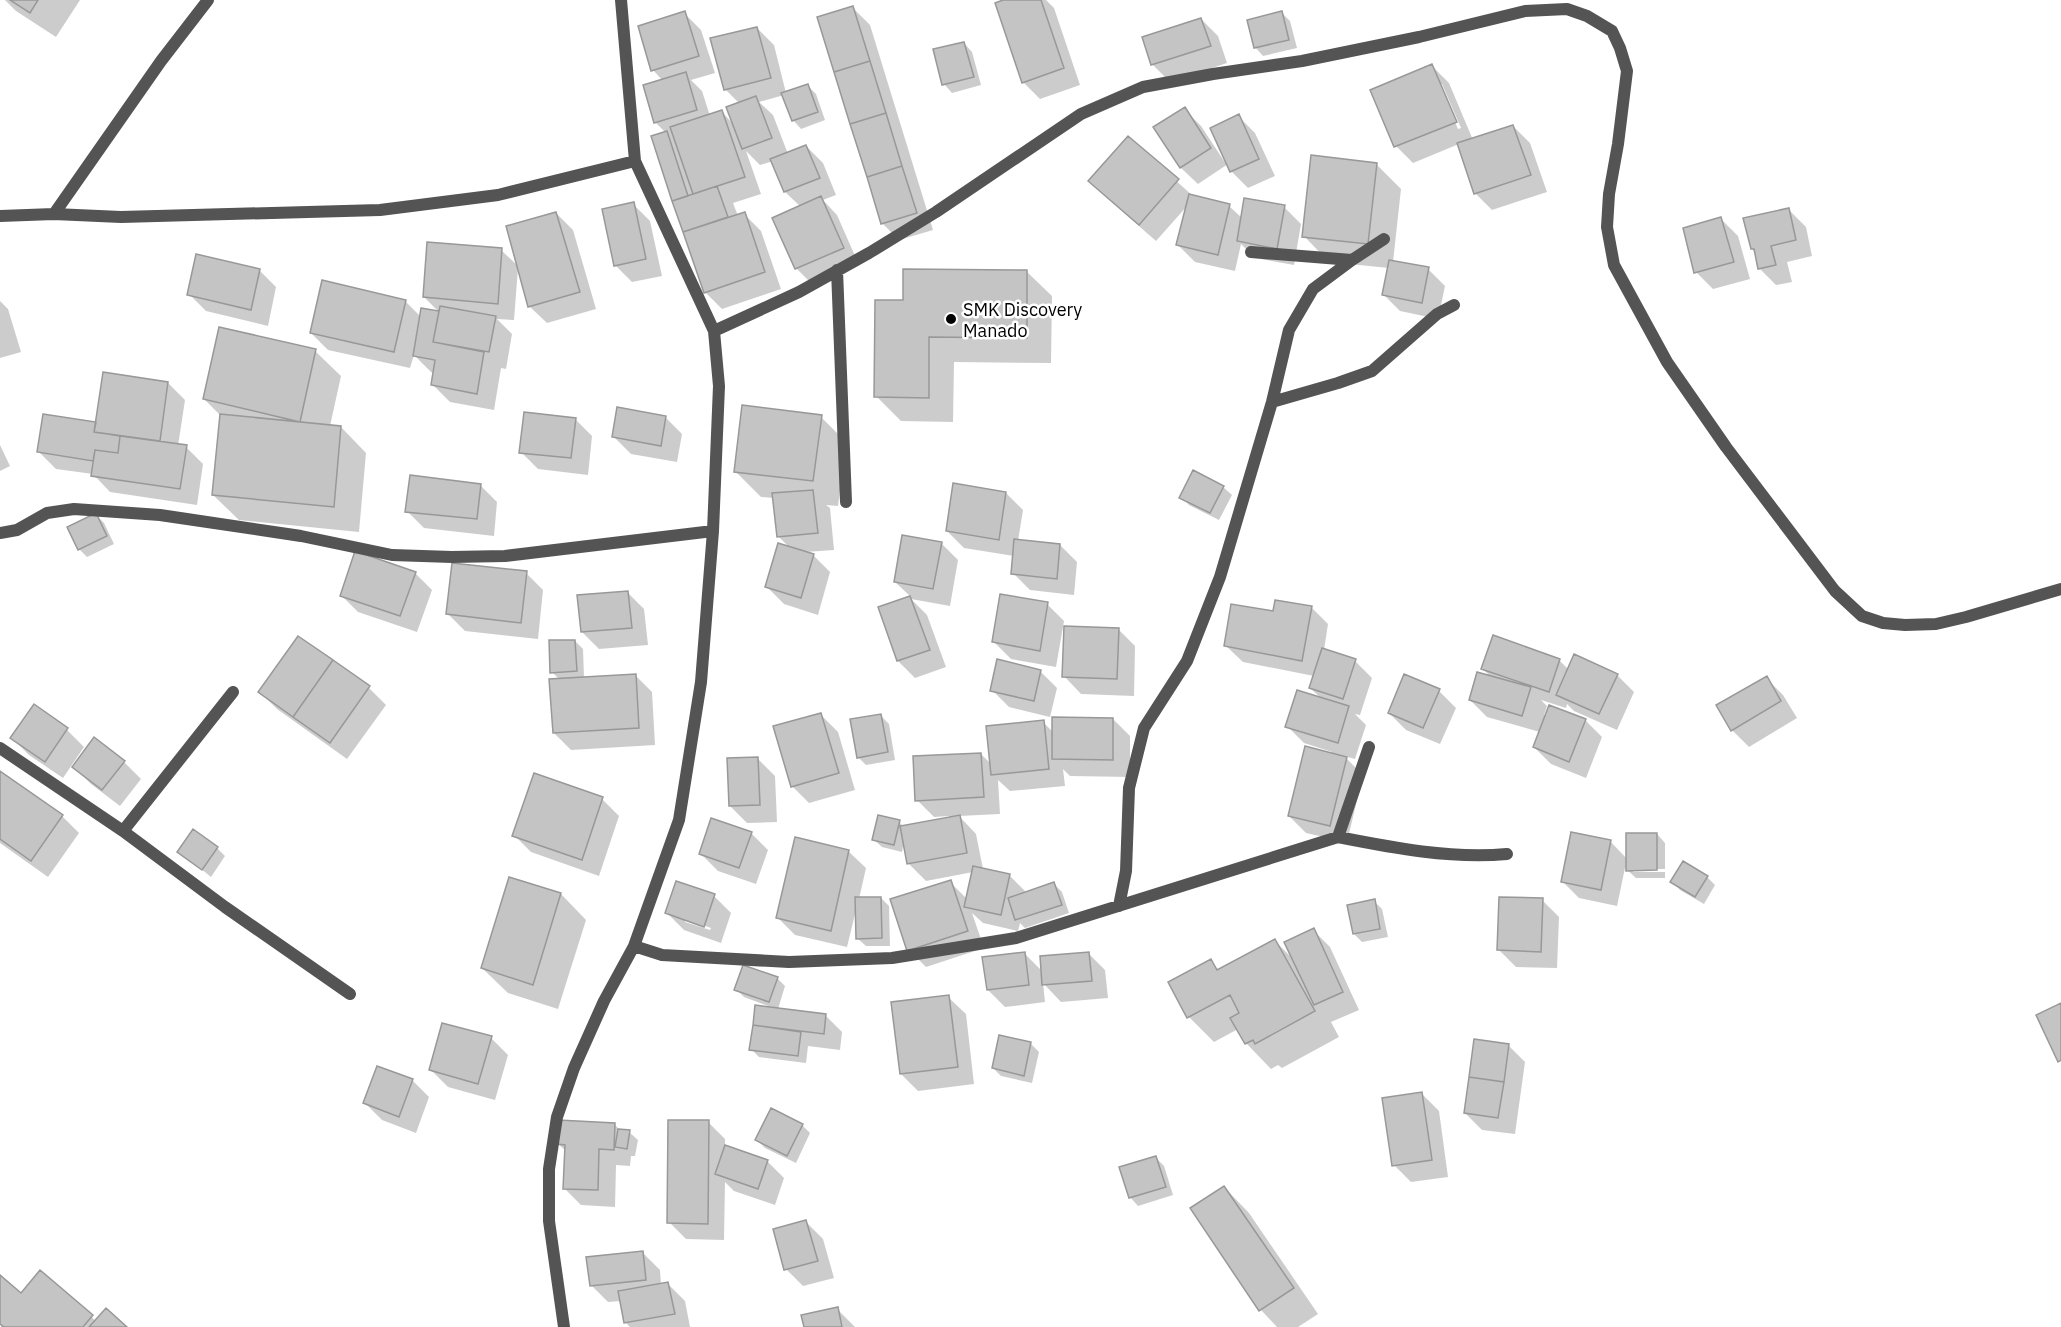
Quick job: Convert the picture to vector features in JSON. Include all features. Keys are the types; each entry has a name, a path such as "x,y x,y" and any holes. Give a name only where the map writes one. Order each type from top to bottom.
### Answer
{"street":[{"path":"54,214 161,61 208,0"},
{"path":"564,1327 549,1221 549,1169 557,1117 574,1068 600,1010 634,946 679,820 701,682 713,531 719,386 714,331 635,161 621,0"},
{"path":"714,331 799,291 837,270 936,212 1081,114 1143,87 1302,61 1419,37 1525,11 1567,9 1587,16 1612,31 1627,71 1609,194 1607,227 1614,265 1667,362 1726,447 1835,591 1862,616 1883,623 1905,625 1936,624 2061,590"},
{"path":"0,216 54,214 121,217 380,210 498,195 635,161"},
{"path":"1119,906 1126,871 1129,788 1144,728 1187,661 1220,577 1272,402 1289,330 1313,289 1384,239"},
{"path":"1251,252 1352,260"},
{"path":"837,270 846,502"},
{"path":"1272,402 1372,371 1437,314 1454,304"},
{"path":"0,532 17,530 47,513 74,509 160,515 301,536 392,555 452,557 505,556 713,531"},
{"path":"123,831 233,692"},
{"path":"1338,837 1369,747"},
{"path":"0,748 123,831 225,907 351,994"},
{"path":"634,946 662,955 789,962 892,958 1016,938 1338,837 1428,853 1484,856 1507,854"}],"building":[{"path":"10,0 38,0 30,13"},
{"path":"1003,0 1041,0 1064,68 1022,83 995,3"},
{"path":"853,6 870,61 834,72 817,17"},
{"path":"685,11 699,56 651,71 638,26"},
{"path":"1282,11 1289,40 1254,48 1247,20"},
{"path":"1201,18 1211,46 1151,65 1142,37"},
{"path":"757,27 771,78 724,90 710,38"},
{"path":"964,42 974,77 942,85 933,49"},
{"path":"870,61 886,113 850,124 834,72"},
{"path":"1432,64 1457,122 1394,147 1370,90"},
{"path":"686,72 697,110 654,123 643,85"},
{"path":"808,84 818,112 792,121 781,93"},
{"path":"756,96 772,138 742,149 726,107"},
{"path":"1185,107 1211,148 1180,168 1153,127"},
{"path":"722,110 745,177 693,194 670,127"},
{"path":"886,113 902,166 867,177 850,124"},
{"path":"1239,114 1259,159 1230,172 1210,128"},
{"path":"1513,125 1531,175 1474,194 1457,143"},
{"path":"667,131 688,196 672,201 651,136"},
{"path":"1128,136 1179,179 1139,225 1088,181"},
{"path":"806,145 820,178 784,192 770,159"},
{"path":"1311,155 1377,163 1368,244 1302,237"},
{"path":"902,166 917,213 881,224 867,177"},
{"path":"717,186 728,217 683,232 672,201"},
{"path":"1189,194 1230,204 1218,255 1176,245"},
{"path":"821,196 844,248 795,269 772,218"},
{"path":"1244,198 1285,205 1277,249 1237,241"},
{"path":"634,202 646,259 614,266 602,209"},
{"path":"1789,208 1796,240 1771,246 1776,265 1758,269 1754,249 1751,249 1743,218"},
{"path":"556,212 580,292 528,307 506,226"},
{"path":"745,212 765,272 704,293 683,232"},
{"path":"1721,217 1734,262 1694,273 1683,228"},
{"path":"427,242 502,248 498,304 423,297"},
{"path":"196,254 260,269 251,310 187,295"},
{"path":"1389,260 1429,267 1422,303 1382,295"},
{"name":"SMK Discovery Manado","path":"903,269 1027,270 1027,338 929,337 929,398 874,397 875,300 903,300"},
{"path":"322,280 406,300 394,352 310,333"},
{"path":"440,306 496,316 489,352 433,342"},
{"path":"421,308 439,311 433,342 484,352 477,394 431,385 435,360 413,356"},
{"path":"219,327 316,349 300,422 203,399"},
{"path":"103,372 168,382 160,441 94,432"},
{"path":"742,405 822,415 813,481 734,472"},
{"path":"617,407 666,416 661,446 612,437"},
{"path":"524,412 576,418 571,458 519,453"},
{"path":"43,414 96,422 94,432 120,436 118,453 95,450 93,461 37,452"},
{"path":"220,414 341,426 334,507 212,495"},
{"path":"120,436 187,445 180,489 91,476 95,450 118,453"},
{"path":"1193,470 1224,486 1210,513 1179,498"},
{"path":"410,475 481,484 477,519 405,512"},
{"path":"953,483 1006,492 999,540 946,531"},
{"path":"813,490 818,533 777,537 772,493"},
{"path":"96,513 107,536 78,550 67,527"},
{"path":"902,535 942,542 933,589 894,582"},
{"path":"1014,539 1060,544 1057,579 1011,574"},
{"path":"778,543 814,554 801,598 765,587"},
{"path":"355,551 416,572 400,616 340,596"},
{"path":"452,563 527,571 521,623 446,614"},
{"path":"628,591 632,628 581,632 577,595"},
{"path":"1000,594 1048,602 1040,651 992,642"},
{"path":"910,596 930,650 897,661 878,607"},
{"path":"1275,600 1312,606 1302,661 1224,646 1231,604 1273,611"},
{"path":"1064,626 1119,628 1117,679 1062,677"},
{"path":"1493,635 1560,659 1549,692 1481,669"},
{"path":"298,636 333,660 293,717 258,692"},
{"path":"549,640 575,640 577,671 550,673"},
{"path":"1322,648 1356,659 1343,699 1309,688"},
{"path":"1574,654 1618,674 1599,714 1556,695"},
{"path":"997,659 1041,670 1034,701 990,691"},
{"path":"333,660 370,686 330,743 293,717"},
{"path":"1477,672 1531,687 1522,716 1469,700"},
{"path":"636,674 639,728 553,733 549,679"},
{"path":"1404,674 1440,689 1423,728 1388,713"},
{"path":"1767,676 1781,701 1731,731 1716,705"},
{"path":"1297,690 1349,706 1338,743 1285,727"},
{"path":"34,704 68,728 45,762 10,738"},
{"path":"1549,705 1586,719 1569,762 1533,747"},
{"path":"821,713 839,773 791,787 773,726"},
{"path":"881,714 888,752 857,758 850,719"},
{"path":"1052,717 1113,718 1113,760 1052,759"},
{"path":"1044,720 1049,769 991,775 986,726"},
{"path":"94,737 125,761 102,790 72,767"},
{"path":"1305,746 1347,757 1330,826 1288,816"},
{"path":"981,753 984,797 915,801 913,756"},
{"path":"758,757 760,805 729,806 727,758"},
{"path":"0,771 63,815 31,861 0,839"},
{"path":"534,773 603,797 582,860 512,836"},
{"path":"878,815 900,820 894,845 872,840"},
{"path":"960,815 967,853 907,864 900,826"},
{"path":"711,818 752,832 739,868 699,854"},
{"path":"193,829 218,847 202,870 177,852"},
{"path":"1571,832 1611,840 1601,890 1561,882"},
{"path":"1626,833 1657,833 1657,870 1626,871"},
{"path":"795,837 849,850 831,931 776,918"},
{"path":"1683,861 1708,876 1695,897 1670,882"},
{"path":"973,866 1010,874 1001,915 964,907"},
{"path":"509,877 561,893 533,985 481,968"},
{"path":"951,880 968,931 907,951 890,899"},
{"path":"676,881 715,894 704,927 665,913"},
{"path":"1054,882 1062,905 1015,920 1008,898"},
{"path":"855,897 881,897 882,938 856,939"},
{"path":"1499,897 1543,898 1541,952 1497,950"},
{"path":"1375,899 1380,929 1353,934 1347,905"},
{"path":"1314,928 1343,992 1314,1005 1284,942"},
{"path":"1275,939 1315,1011 1255,1044 1253,1040 1245,1044 1230,1018 1239,1013 1230,995 1187,1018 1168,982 1211,959 1217,970"},
{"path":"1025,952 1029,985 987,990 982,957"},
{"path":"1089,952 1092,981 1042,985 1040,956"},
{"path":"743,965 778,977 769,1002 734,990"},
{"path":"949,995 958,1067 900,1074 891,1002"},
{"path":"2061,1003 2061,1060 2058,1062 2036,1015"},
{"path":"755,1005 826,1014 824,1034 753,1025"},
{"path":"442,1023 492,1036 478,1084 429,1070"},
{"path":"753,1025 801,1032 798,1056 749,1050"},
{"path":"999,1035 1031,1042 1024,1076 992,1068"},
{"path":"1474,1039 1509,1044 1504,1082 1469,1077"},
{"path":"377,1066 413,1079 399,1117 363,1103"},
{"path":"1469,1077 1504,1082 1498,1118 1464,1113"},
{"path":"1422,1092 1432,1160 1392,1166 1382,1098"},
{"path":"771,1108 803,1124 787,1156 755,1140"},
{"path":"558,1120 615,1123 614,1150 599,1149 598,1190 563,1189 565,1145 557,1144"},
{"path":"668,1120 709,1120 708,1224 667,1223"},
{"path":"618,1129 630,1130 627,1149 615,1147"},
{"path":"725,1145 768,1160 758,1189 715,1174"},
{"path":"1156,1156 1166,1187 1129,1198 1119,1167"},
{"path":"1224,1186 1294,1288 1259,1311 1190,1208"},
{"path":"806,1220 818,1261 784,1270 773,1229"},
{"path":"643,1251 646,1280 590,1286 586,1257"},
{"path":"40,1270 93,1315 83,1327 4,1327 0,1324 0,1275 21,1293"},
{"path":"668,1282 675,1314 624,1323 618,1291"},
{"path":"838,1307 842,1327 804,1327 801,1315"},
{"path":"106,1308 127,1327 89,1327"}],"place":[{"name":"SMK Discovery Manado","path":"951,319"}]}
